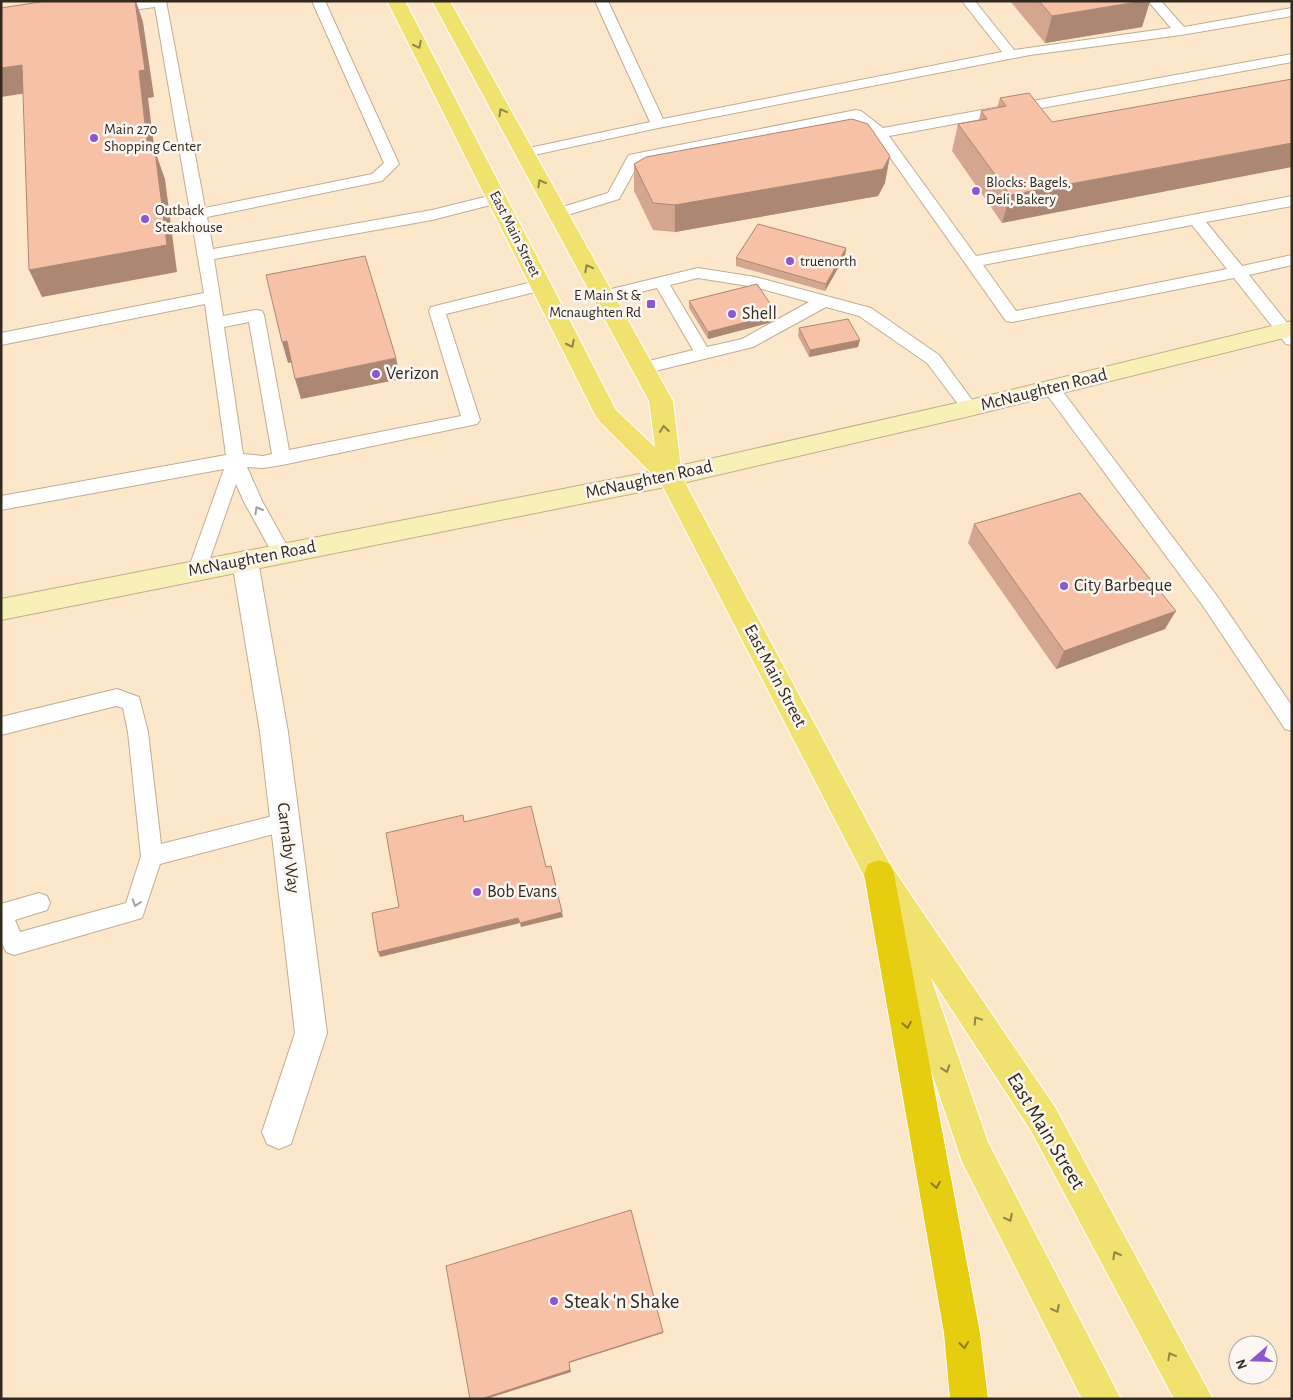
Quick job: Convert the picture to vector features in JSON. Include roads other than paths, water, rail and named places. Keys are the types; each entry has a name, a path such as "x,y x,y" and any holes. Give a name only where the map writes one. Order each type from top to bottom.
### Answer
{"highway":[{"path":"879,874 962,1333 969,1399"}],"main road":[{"name":"East Main Street","path":"396,1 608,415 670,477 879,874 1043,1119 1194,1399"},
{"name":"East Main Street","path":"441,1 661,401 670,477"},
{"name":"East Main Street","path":"879,874 974,1150 1102,1399"}],"street":[{"name":"McNaughten Road","path":"1,610 670,477 1289,332"},
{"name":"Carnaby Way","path":"245,561 274,732 311,1033 280,1132"}],"lane":[{"path":"199,214 377,178 392,164 318,1"},
{"path":"601,1 658,124"},
{"path":"968,1 1011,55"},
{"path":"1154,1 1181,31"},
{"path":"95,11 160,2 206,255 235,460 254,502 282,553"},
{"path":"525,153 658,124 1011,55 1181,31 1292,12"},
{"path":"880,133 1292,58"},
{"path":"558,213 614,196 634,158 856,114 880,133 1012,317 1292,260"},
{"path":"206,255 432,216 497,199"},
{"path":"972,262 1292,201"},
{"path":"1196,220 1289,332"},
{"path":"603,296 698,273 755,282 864,312 933,359 970,408"},
{"path":"661,282 703,354"},
{"path":"1,503 235,460 263,462 282,459 470,420 437,311 541,285"},
{"path":"1,339 212,297"},
{"path":"643,368 747,343 824,301"},
{"path":"216,324 256,315 282,459"},
{"path":"1051,388 1210,601 1292,723"},
{"path":"196,570 219,511 235,460"},
{"path":"1,726 118,697 132,703 138,732 152,856 134,911 14,944 1,914 39,903"},
{"path":"152,856 285,822"}],"place":[{"name":"Main 270 Shopping Center","path":"94,138"},
{"name":"Blocks: Bagels, Deli, Bakery","path":"976,191"},
{"name":"Outback Steakhouse","path":"145,219"},
{"name":"truenorth","path":"790,261"},
{"name":"E Main St & Mcnaughten Rd","path":"651,304"},
{"name":"Shell","path":"732,314"},
{"name":"Verizon","path":"376,374"},
{"name":"City Barbeque","path":"1064,586"},
{"name":"Bob Evans","path":"477,892"},
{"name":"Steak 'n Shake","path":"554,1301"}]}
